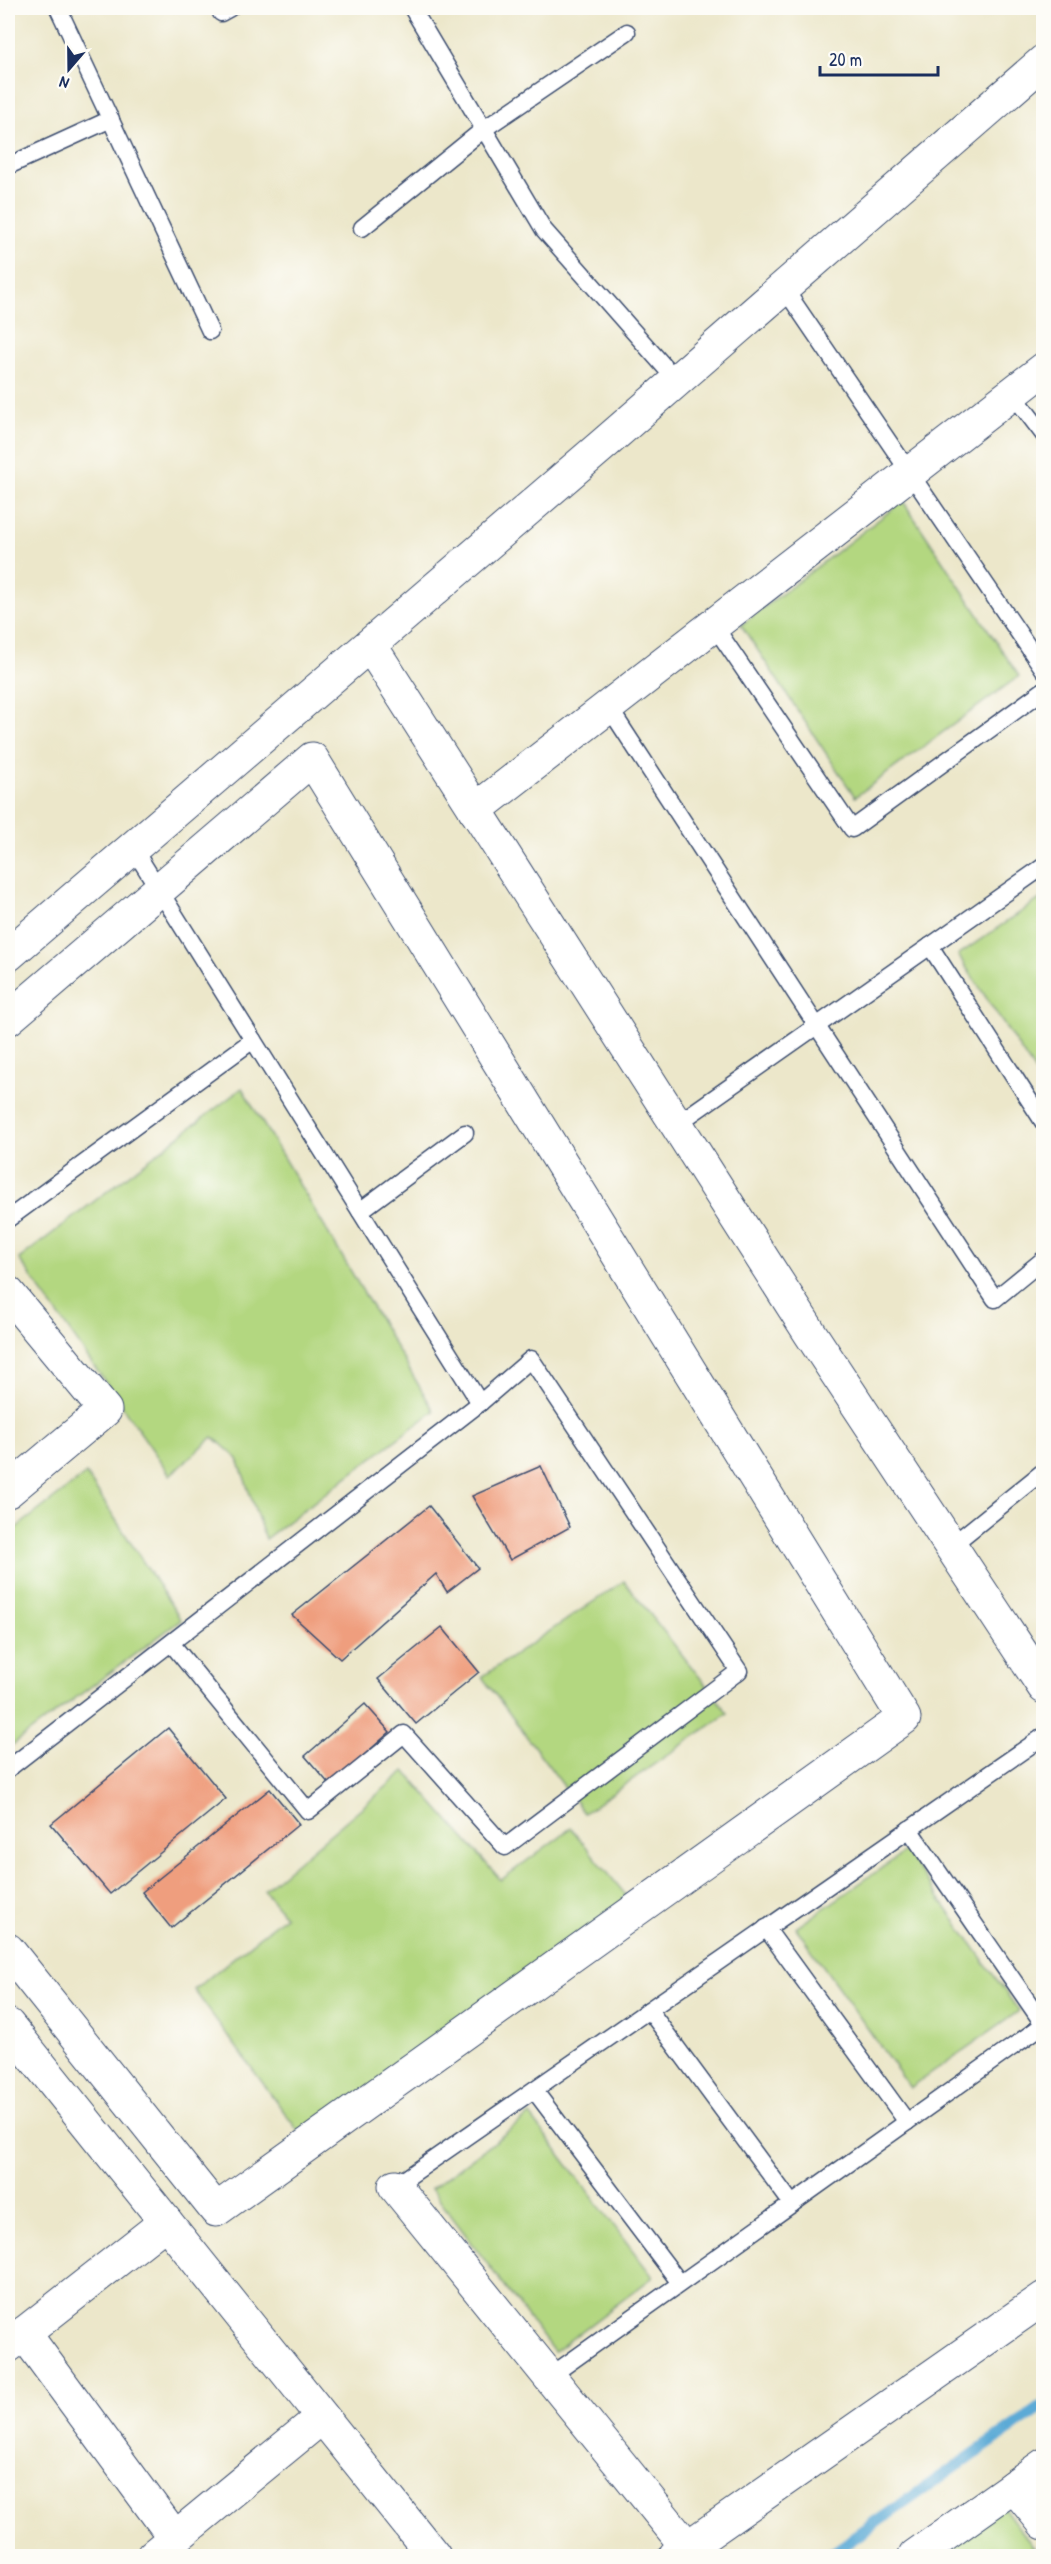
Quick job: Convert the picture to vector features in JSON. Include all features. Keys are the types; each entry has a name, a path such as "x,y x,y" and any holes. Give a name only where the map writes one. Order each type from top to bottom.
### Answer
{"street":[{"path":"8,955 677,381 1044,61"},
{"path":"475,810 1044,369"},
{"path":"370,645 810,1333 1044,1687"},
{"path":"8,1019 312,759 904,1718 216,2210 8,1950"},
{"path":"8,1293 105,1410 8,1491"},
{"path":"8,2025 434,2556"},
{"path":"395,2186 549,2377 682,2552 1044,2298"},
{"path":"166,2222 16,2340 164,2547 322,2416"},
{"path":"915,2556 1044,2465"},
{"path":"1014,2486 1044,2523"}],"lane":[{"path":"58,8 210,330"},
{"path":"412,8 544,230 677,381"},
{"path":"362,228 484,129 627,32"},
{"path":"8,166 111,119"},
{"path":"784,288 1044,670"},
{"path":"1012,393 1044,435"},
{"path":"713,624 852,829 1044,690"},
{"path":"608,706 995,1299 1044,1259"},
{"path":"133,848 480,1403"},
{"path":"677,1124 1044,866"},
{"path":"930,946 1044,1123"},
{"path":"8,1219 253,1040"},
{"path":"360,1211 465,1133"},
{"path":"8,1769 480,1403 531,1359 740,1671 505,1847 404,1734 308,1811 171,1643"},
{"path":"951,1546 1044,1471"},
{"path":"395,2186 1044,1736"},
{"path":"549,2377 1043,2025 909,1829"},
{"path":"766,1928 907,2122"},
{"path":"649,2010 792,2204"},
{"path":"534,2090 680,2283"}],"green space":[{"path":"903,501 1019,676 855,797 741,625"},
{"path":"1043,897 1043,1084 958,955"},
{"path":"242,1088 434,1411 265,1539 238,1459 213,1437 170,1475 19,1259"},
{"path":"86,1474 181,1620 8,1748 8,1534"},
{"path":"624,1581 728,1713 584,1813 482,1677"},
{"path":"405,1771 501,1880 571,1828 634,1905 304,2139 194,1990 285,1916 264,1890"},
{"path":"906,1851 1019,2011 910,2088 796,1928"},
{"path":"530,2115 653,2277 554,2352 431,2189"},
{"path":"995,2496 1040,2556 912,2556"}],"building":[{"path":"541,1466 570,1527 510,1560 472,1496"},
{"path":"429,1506 478,1568 447,1592 436,1574 340,1659 292,1615"},
{"path":"442,1627 479,1672 416,1724 378,1679"},
{"path":"365,1704 390,1732 330,1785 305,1756"},
{"path":"168,1728 226,1799 110,1894 51,1824"},
{"path":"270,1789 299,1824 171,1928 142,1892"}],"waterway":[{"path":"828,2556 1044,2405"}]}
